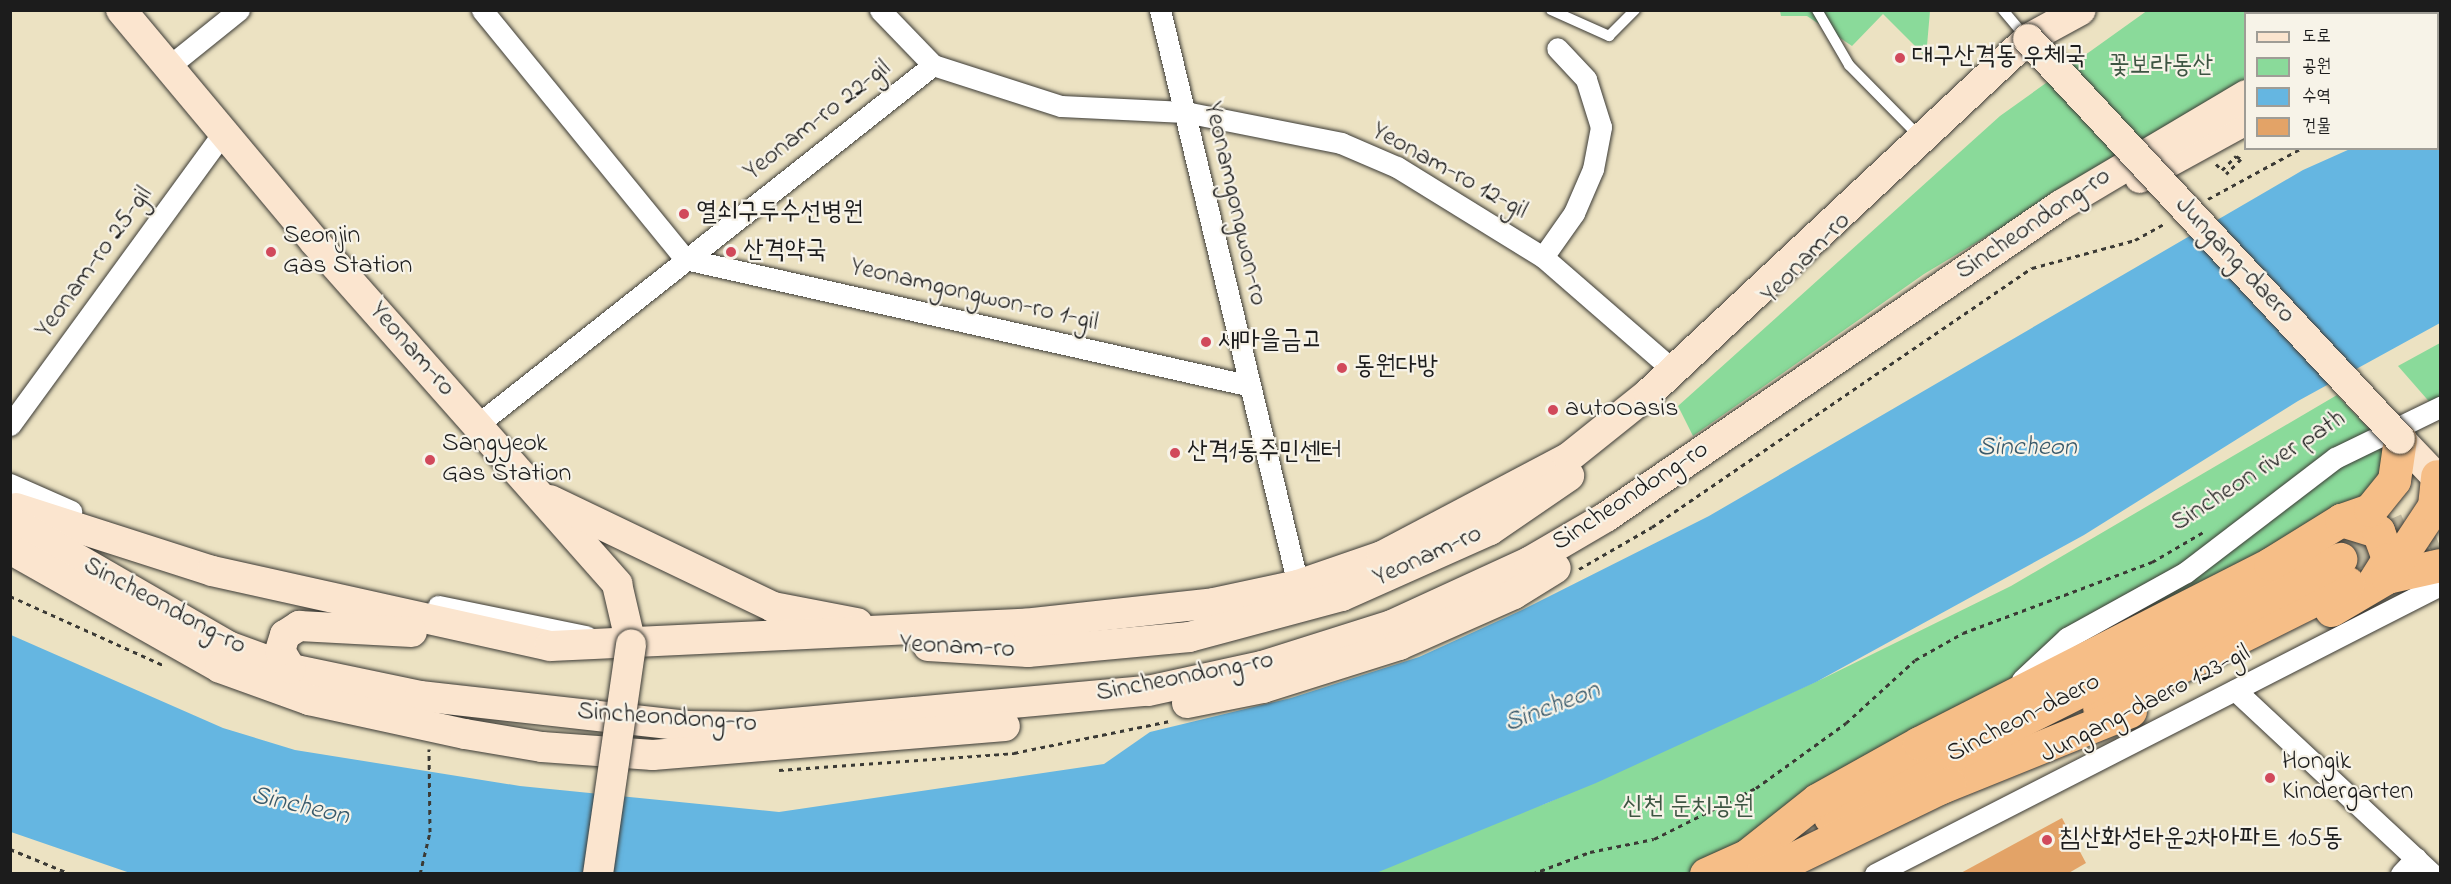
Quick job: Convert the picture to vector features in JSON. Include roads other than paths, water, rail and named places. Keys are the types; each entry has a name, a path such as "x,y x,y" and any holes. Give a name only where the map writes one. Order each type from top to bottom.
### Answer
{"highway":[{"path":"1753,866 1817,800 2003,701 2270,564 2341,520 2384,498 2394,480 2400,439"},
{"path":"2361,577 2434,506 2439,470"},
{"path":"2341,520 2378,531 2387,549 2388,559 2361,577"},
{"path":"2361,577 2440,565"},
{"name":"Sincheon-daero","path":"1706,873 1753,866 2188,687 2361,577"},
{"name":"Sincheon-daero","path":"1753,866 2361,577"}],"main road":[{"name":"Yeonam-ro","path":"121,10 224,133 618,584 631,644"},
{"name":"Yeonam-ro","path":"901,631 1214,603 1298,585 1382,556 1568,458 1673,370 2028,39 2081,10"},
{"name":"Jungang-daero","path":"2028,39 2400,439 2439,470"},
{"name":"Sincheondong-ro","path":"10,520 181,622 291,669 420,696 687,726 748,727 1148,691 1262,666 1392,625 1529,562 1606,517 2061,205 2244,96"},
{"name":"Sincheondong-ro","path":"10,549 163,639 269,687 362,714 542,747 653,755 838,743 1151,710 1263,688 1399,645 1514,594 1630,524 2066,225 2244,121"},
{"name":"Yeonam-ro","path":"791,638 1028,652 1189,637 1353,591 1490,530 1622,439 1799,271 1920,138"},
{"path":"539,495 773,607 901,631"},
{"path":"10,507 137,551 492,637 550,646 791,638 901,631"},
{"path":"291,669 280,651 285,635 299,627 492,637"},
{"path":"598,873 631,644"}],"street":[{"path":"168,67 239,10"},
{"path":"482,10 685,259"},
{"path":"880,10 933,64"},
{"name":"Yeonamgongwon-ro","path":"1160,10 1247,386 1298,585"},
{"name":"Yeonam-ro 12-gil","path":"1543,257 1574,213 1593,169 1601,127 1587,79 1557,48"},
{"name":"Yeonam-ro 22-gil","path":"477,425 933,64 1061,106 1185,112"},
{"name":"Yeonam-ro 12-gil","path":"1185,112 1341,143 1397,167 1543,257 1673,370"},
{"name":"Yeonam-ro 25-gil","path":"10,425 224,133"},
{"name":"Yeonamgongwon-ro 1-gil","path":"685,259 1247,386"},
{"path":"2003,701 2067,638 2186,572 2335,458 2440,407"},
{"path":"10,484 52,505 213,559 631,644"},
{"name":"Jungang-daero 123-gil","path":"1875,873 2440,585"},
{"path":"2235,690 2432,873"},
{"path":"2401,873 2416,858"}],"lane":[{"path":"1551,10 1609,36 1635,10"},
{"path":"1817,10 1849,65 1920,138"},
{"path":"2003,10 2028,39"}],"water":[{"name":"Sincheon","path":"2440,107 2440,323 2298,401 2084,535 1816,682 1596,783 1376,873 133,874 11,832 11,635 223,728 295,750 520,786 779,812 1104,764 1150,732 1291,698 1419,657 1522,610 1709,516 2303,170 2348,150 2439,150"}],"tunnel":[{"path":"2340,559 2408,529"},
{"path":"2386,569 2440,545"}],"place":[{"name":"대구산격동 우체국","path":"1900,58"},
{"name":"열쇠구두수선병원","path":"684,214"},
{"name":"Seonjin Gas Station","path":"271,252"},
{"name":"산격약국","path":"731,252"},
{"name":"새마을금고","path":"1206,342"},
{"name":"동원다방","path":"1342,368"},
{"name":"autoOasis","path":"1553,410"},
{"name":"산격1동주민센터","path":"1175,453"},
{"name":"Sangyeok Gas Station","path":"430,460"},
{"name":"Hongik Kindergarten","path":"2270,778"},
{"name":"침산화성타운2차아파트 105동","path":"2047,840"}],"park label":[{"name":"꽃보라동산","path":"2161,67"},
{"name":"신천 둔치공원","path":"1688,808"}]}
